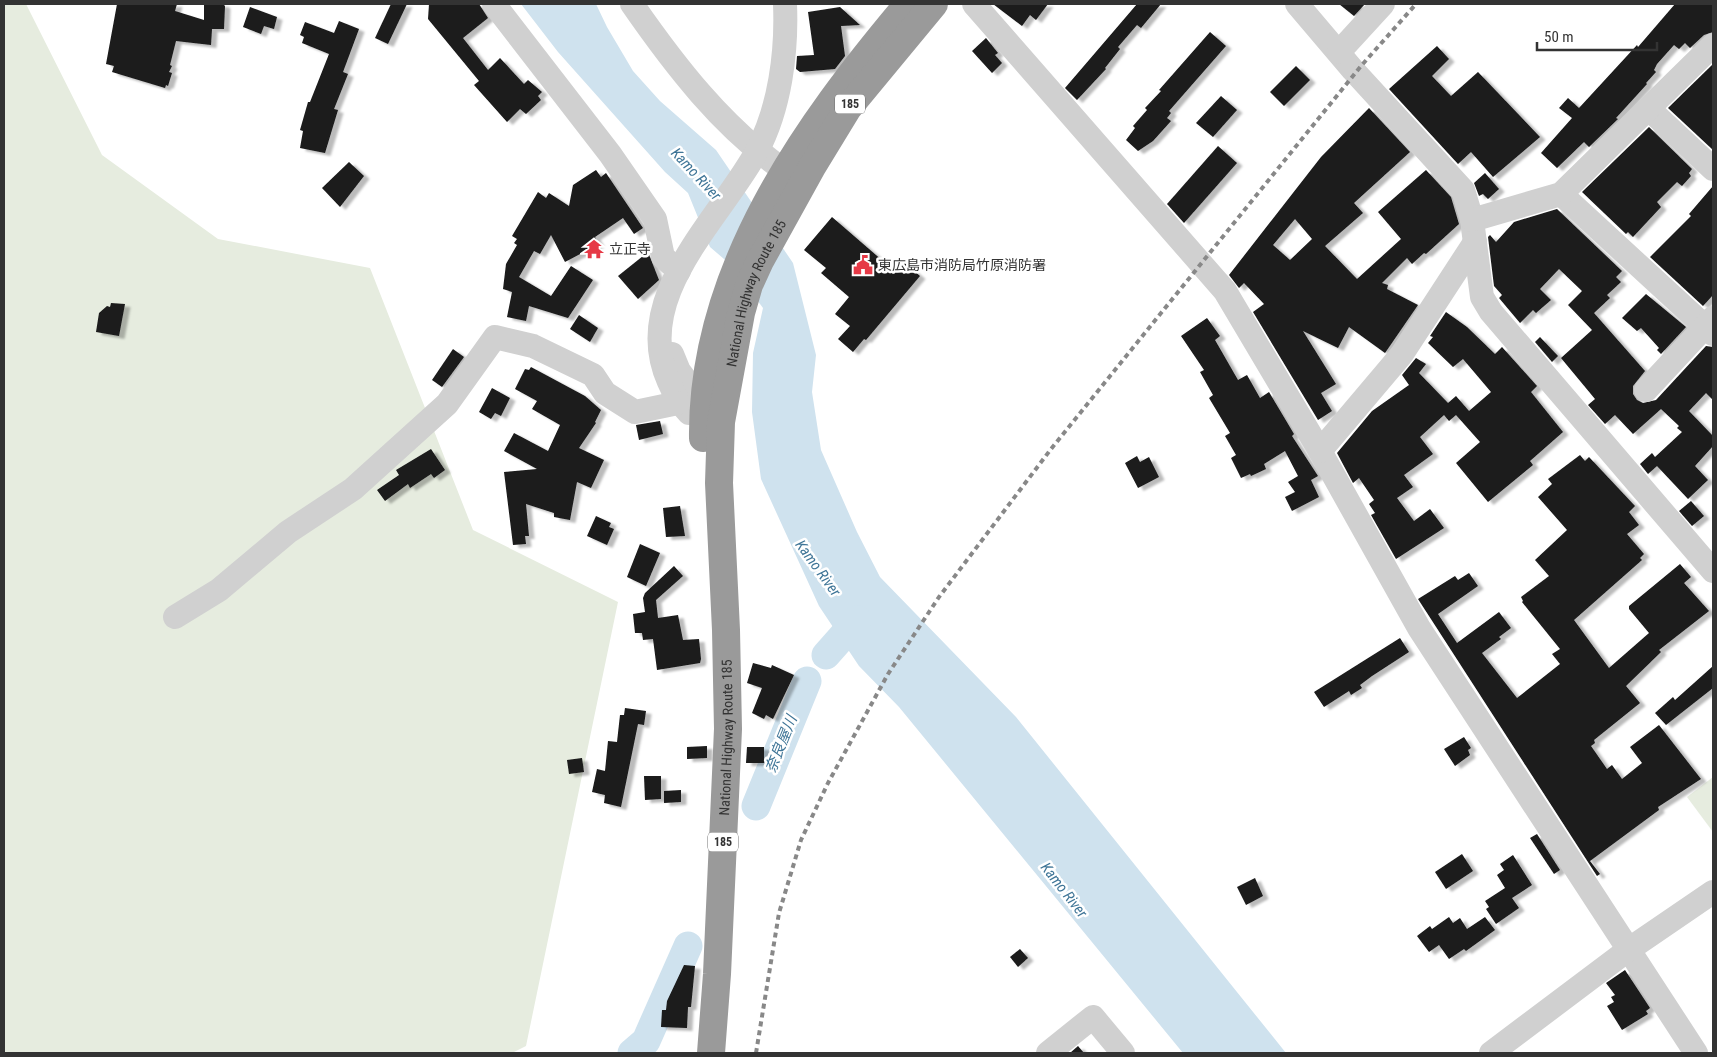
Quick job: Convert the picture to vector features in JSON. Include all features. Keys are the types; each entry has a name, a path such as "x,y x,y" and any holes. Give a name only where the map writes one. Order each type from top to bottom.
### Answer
{"highway":[{"name":"National Highway Route 185","path":"709,409 776,208 785,171 854,68 908,4"},
{"name":"National Highway Route 185","path":"710,1053 717,974 728,729 726,630 704,482 710,363 738,263 848,108 934,4"}],"street":[{"path":"494,4 615,162 655,219 663,257 681,266"},
{"path":"632,4 670,59 752,158 785,171"},
{"path":"709,409 679,371 670,349 671,316 681,266 752,158 776,104 783,55 785,4"},
{"path":"974,4 1225,292 1320,451 1419,628 1696,1053"},
{"path":"1297,4 1463,190 1473,231 1482,297 1491,312 1713,571"},
{"path":"1339,52 1383,4"},
{"path":"1320,451 1402,354 1473,231 1561,194 1650,110 1713,45"},
{"path":"1650,110 1713,169"},
{"path":"1561,194 1711,326 1646,390"},
{"path":"175,617 219,590 288,532 353,489 447,404 495,337 533,346 593,375 605,393 635,412 709,409"},
{"path":"1491,1053 1628,950 1713,892"},
{"path":"1048,1053 1093,1017 1123,1053"}],"shaded area":[{"path":"4,4 26,4 102,155 218,239 370,268 473,530 618,602 526,1046 512,1053 4,1053"},
{"path":"1713,777 1713,832 1687,797"}],"water":[{"name":"Kamo River","path":"521,4 596,4 633,71 660,101 716,150 793,263 816,355 812,392 821,450 857,532 880,577 1016,717 1286,1053 1183,1053 899,707 859,666 819,606 761,479 752,412 753,353 763,308 731,265 710,247 688,193 665,172 558,52"}],"building":[{"path":"117,4 177,4 175,11 204,20 204,4 223,4 225,6 224,29 212,29 211,45 176,41 170,65 172,66 169,72 172,73 168,86 166,85 165,88 112,72 114,66 106,64"},
{"path":"391,4 407,4 388,44 375,38"},
{"path":"429,4 479,4 488,18 463,38 488,70 500,58 524,84 528,80 542,92 538,96 541,100 526,114 520,109 507,122 474,85 479,81 428,19"},
{"path":"993,4 1048,4 1036,20 1030,15 1022,26"},
{"path":"1137,4 1161,4 1141,28 1137,25 1118,47 1120,49 1106,69 1077,100 1065,88"},
{"path":"1339,4 1365,4 1354,16"},
{"path":"1675,4 1713,4 1713,32 1704,35 1690,48 1685,43 1679,49 1674,45 1657,64 1654,70 1656,72 1647,84 1616,118 1618,119 1589,147 1584,142 1557,168 1541,153 1572,118 1559,108 1568,98 1579,108 1637,45 1638,47"},
{"path":"250,7 277,17 274,29 264,26 261,34 243,27"},
{"path":"840,7 860,25 841,26 845,56 835,69 800,72 796,69 797,56 814,55 808,12"},
{"path":"339,21 359,29 343,72 348,74 334,109 338,110 325,153 300,148 303,131 300,130 308,102 310,102 329,54 302,43 304,37 300,35 305,22 334,33"},
{"path":"1210,32 1226,46 1169,111 1171,113 1167,118 1171,121 1153,141 1138,151 1126,140 1135,128 1133,126 1147,110 1145,108 1161,91 1159,90"},
{"path":"986,38 998,53 995,55 1002,63 992,73 972,51"},
{"path":"1437,46 1449,59 1432,76 1451,96 1478,72 1540,137 1493,177 1471,152 1458,164 1389,89"},
{"path":"1713,64 1713,150 1668,108"},
{"path":"1296,66 1310,80 1284,106 1270,92"},
{"path":"1221,96 1237,110 1213,137 1196,123"},
{"path":"1369,108 1410,152 1354,203 1363,213 1325,246 1357,279 1401,239 1378,212 1426,170 1451,197 1459,224 1412,264 1407,258 1382,283 1388,285 1387,289 1418,305 1385,353 1349,327 1338,348 1303,331 1336,384 1321,393 1332,411 1318,420 1253,312 1264,304 1244,283 1239,288 1229,275 1321,157","holes":["1295,219 1312,239 1290,260 1273,245"]},
{"path":"1649,127 1692,169 1689,173 1691,176 1682,186 1677,182 1657,202 1661,207 1633,237 1628,232 1626,234 1582,192"},
{"path":"1218,146 1237,163 1184,223 1167,204"},
{"path":"349,162 364,176 340,207 322,188"},
{"path":"596,170 601,177 606,173 643,228 634,234 623,218 595,237 599,244 565,262 551,235 540,254 534,251 519,277 551,296 571,266 593,280 568,318 529,306 526,321 507,317 512,292 503,289 506,264 517,245 514,243 517,239 512,236 538,192 546,198 549,193 569,206 573,185"},
{"path":"1485,173 1499,189 1488,199 1483,194 1479,196 1474,183"},
{"path":"1713,186 1713,295 1703,306 1650,257 1691,216 1689,214"},
{"path":"1557,209 1622,271 1616,277 1621,282 1607,295 1610,298 1594,313 1645,371 1633,386 1633,394 1637,400 1643,403 1656,400 1706,346 1713,347 1713,400 1706,393 1689,411 1713,436 1713,446 1695,466 1708,480 1688,499 1657,466 1648,474 1640,464 1652,453 1655,457 1682,432 1677,428 1679,426 1661,409 1633,434 1615,415 1605,424 1588,405 1595,399 1561,358 1592,330 1568,305 1582,291 1559,269 1540,289 1551,300 1536,313 1533,310 1520,323 1499,298 1502,295 1494,286 1488,237 1490,235 1496,242 1514,222"},
{"path":"832,217 891,268 899,258 920,276 866,340 864,339 853,352 838,339 850,326 835,314 849,297 821,273 826,268 804,250"},
{"path":"648,252 659,280 638,299 618,276"},
{"path":"1646,294 1686,327 1661,354 1657,350 1659,348 1641,328 1637,331 1622,318"},
{"path":"111,303 125,304 119,336 96,332 99,313 107,306 110,307"},
{"path":"1446,312 1467,327 1495,354 1502,347 1537,386 1531,392 1563,432 1530,461 1533,465 1488,502 1456,463 1480,442 1456,415 1449,421 1444,415 1420,437 1433,454 1404,475 1413,487 1397,498 1414,521 1430,509 1444,528 1396,559 1371,515 1375,513 1369,504 1374,500 1359,478 1353,483 1337,453 1372,411 1409,385 1402,375 1416,358 1426,364 1419,373 1448,403 1456,396 1469,411 1491,392 1463,359 1453,367 1428,343 1433,337 1430,336"},
{"path":"579,315 598,328 590,342 570,329"},
{"path":"1207,318 1220,336 1215,340 1238,380 1247,375 1260,398 1269,392 1294,434 1292,436 1318,476 1311,480 1319,497 1292,511 1285,497 1295,492 1288,482 1298,476 1285,451 1264,464 1266,469 1251,476 1250,474 1241,478 1231,458 1236,455 1225,436 1230,433 1209,398 1213,395 1200,372 1204,370 1181,336"},
{"path":"1540,337 1558,356 1552,362 1535,342"},
{"path":"453,349 464,357 442,387 432,380"},
{"path":"531,367 585,396 601,410 596,423 579,448 604,460 591,488 577,482 570,520 554,517 554,513 526,504 529,536 525,536 526,544 513,545 504,472 537,469 504,451 514,433 548,451 560,425 532,409 537,401 515,389 525,369 529,370"},
{"path":"492,388 510,398 501,416 495,413 491,419 479,412"},
{"path":"660,421 663,434 639,440 636,425"},
{"path":"431,449 445,470 434,478 431,474 410,488 408,484 385,501 377,490 399,475 396,470"},
{"path":"1580,455 1585,461 1589,457 1635,506 1629,512 1639,525 1627,534 1644,554 1640,558 1642,560 1574,620 1609,668 1649,633 1629,609 1629,606 1680,564 1691,577 1684,583 1709,611 1659,650 1661,652 1626,686 1640,703 1594,740 1595,743 1591,746 1607,769 1612,765 1622,779 1642,763 1630,747 1659,725 1701,779 1658,807 1659,810 1590,861 1600,874 1597,876 1418,599 1455,576 1458,580 1469,573 1478,586 1438,614 1457,643 1499,612 1511,628 1499,637 1501,639 1482,653 1517,698 1560,664 1552,654 1560,649 1522,602 1521,597 1549,576 1535,560 1567,530 1538,497 1552,484 1548,479"},
{"path":"1137,456 1140,462 1149,457 1159,477 1138,488 1125,463"},
{"path":"1691,501 1704,516 1692,526 1679,511"},
{"path":"680,506 685,536 666,537 663,508"},
{"path":"596,516 611,523 609,527 614,529 607,545 587,536"},
{"path":"640,544 660,553 646,586 627,577"},
{"path":"674,566 683,576 656,600 658,618 678,615 683,640 699,639 701,659 700,663 657,670 653,639 643,640 642,633 635,633 633,614 645,612 643,598 645,593"},
{"path":"1400,638 1409,652 1360,685 1362,688 1351,695 1349,691 1324,707 1314,692"},
{"path":"753,663 771,668 772,665 794,675 773,719 766,715 764,719 752,713 762,688 747,683"},
{"path":"1713,666 1713,688 1666,725 1655,713 1673,697 1675,700"},
{"path":"625,708 646,711 644,725 638,724 621,807 604,803 605,795 592,792 597,769 605,771 608,741 617,742 620,715 624,715"},
{"path":"1464,737 1471,748 1468,750 1470,755 1455,766 1444,749"},
{"path":"707,746 707,758 687,759 687,747"},
{"path":"747,747 764,747 764,763 746,763"},
{"path":"582,758 584,772 569,774 567,760"},
{"path":"644,776 661,776 661,799 645,800"},
{"path":"681,790 681,802 664,803 664,791"},
{"path":"1537,834 1560,870 1554,874 1530,838"},
{"path":"1462,854 1473,871 1446,889 1435,872"},
{"path":"1513,855 1532,885 1512,898 1519,908 1496,924 1486,909 1489,907 1485,901 1505,888 1497,875 1504,870 1500,864"},
{"path":"1255,878 1263,896 1246,905 1237,887"},
{"path":"1449,917 1453,923 1460,918 1467,929 1485,917 1495,930 1466,951 1464,949 1449,959 1439,945 1429,952 1417,936 1430,926 1432,929"},
{"path":"1020,949 1028,958 1018,967 1010,957"},
{"path":"684,965 695,966 691,1007 688,1007 687,1028 661,1027 662,1010 666,1010 667,1001"},
{"path":"1625,970 1650,1008 1646,1011 1648,1014 1622,1030 1607,1006 1614,1002 1611,997 1615,995 1606,983"},
{"path":"1078,1046 1084,1053 1070,1053"}],"waterway":[{"name":"奈良屋川","path":"826,655 857,620"},
{"name":"奈良屋川","path":"756,806 807,681"},
{"name":"奈良屋川","path":"632,1053 646,1041 688,946"}],"railway":[{"path":"756,1053 779,913 801,840 828,783 888,674 939,597 1051,449 1361,66 1416,4"}],"place":[{"name":"立正寺","path":"594,249"},
{"name":"東広島市消防局竹原消防署","path":"863,265"}]}
